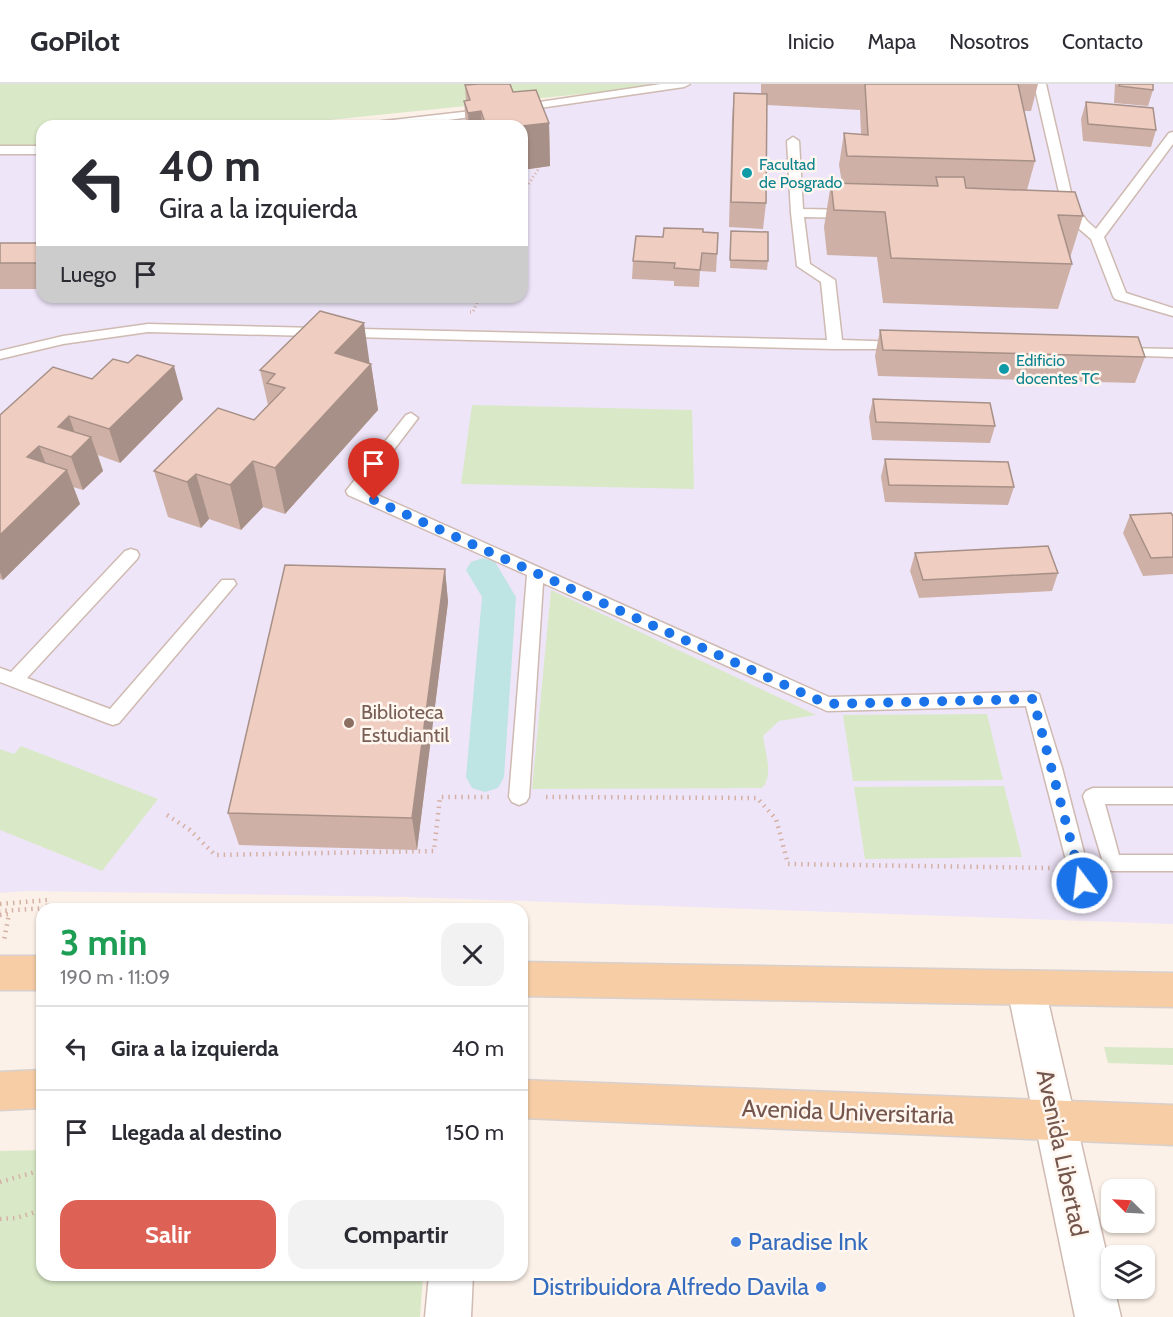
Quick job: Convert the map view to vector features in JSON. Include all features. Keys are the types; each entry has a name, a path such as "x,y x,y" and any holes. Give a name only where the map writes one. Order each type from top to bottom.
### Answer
{"main road":[{"path":"0,973 36,973"},
{"path":"528,980 1173,990"},
{"path":"0,1091 36,1089"},
{"name":"Avenida Universitaria","path":"528,1099 1173,1125"}],"street":[{"name":"Avenida Libertad","path":"1026,988 1098,1317"},
{"path":"448,1317 451,1281"}],"lane":[{"path":"437,120 684,84"},
{"path":"1040,84 1061,201 1097,237 1120,296 1173,312"},
{"path":"1097,237 1173,136"},
{"path":"793,141 797,213 804,266 828,280 835,345"},
{"path":"0,150 36,150"},
{"path":"797,213 866,215"},
{"path":"0,355 63,340 148,328 916,347"},
{"path":"1103,351 1173,353"},
{"path":"411,418 354,491 827,704 1033,699 1078,868"},
{"path":"131,555 7,678 113,718 228,584"},
{"path":"519,797 535,573"},
{"path":"1173,796 1093,796 1112,863 1173,863"}],"path":[{"path":"528,185 539,168"},
{"path":"167,816 190,830 215,855 434,851 440,797 757,798 768,806 779,820 788,864 1078,868"},
{"path":"0,904 48,900 48,903"},
{"path":"0,911 36,909"},
{"path":"0,1182 36,1172"},
{"path":"0,1220 36,1212"}],"shaded area":[{"path":"685,84 1173,84 1173,924 407,897 27,891 0,893 0,153 36,150 36,303 528,303 528,120 385,120"}],"green space":[{"path":"0,84 680,84 329,120 36,120 36,150 0,153"},
{"path":"472,405 692,410 694,489 461,484"},
{"path":"551,590 816,715 779,721 763,736 768,777 762,788 532,789"},
{"path":"987,714 1003,780 853,781 843,715"},
{"path":"21,746 158,799 102,871 0,830 0,749 14,754"},
{"path":"1004,786 1022,857 865,859 854,787"},
{"path":"1104,1047 1173,1048 1173,1065 1108,1063"},
{"path":"36,1150 36,1281 423,1281 420,1317 0,1317 0,1151"}],"building":[{"path":"510,84 513,92 536,90 549,123 528,125 528,120 484,120 481,111 468,113 464,101 470,100 465,85"},
{"path":"865,84 1018,84 1035,161 847,156 844,133 868,135"},
{"path":"1120,84 1153,84 1153,90 1119,86"},
{"name":"Facultad de Posgrado","path":"734,93 767,94 766,203 731,202"},
{"path":"1086,102 1153,108 1156,130 1088,124"},
{"path":"936,177 964,177 966,188 1075,192 1083,216 1058,215 1072,264 891,258 885,212 834,210 831,183 938,186"},
{"path":"664,228 703,229 703,232 718,233 717,254 702,253 700,270 674,268 675,263 633,261 636,236 663,237"},
{"path":"731,231 768,232 768,261 730,260"},
{"path":"0,243 36,243 36,263 0,263"},
{"path":"320,311 364,323 335,353 371,364 275,468 253,461 230,485 196,474 187,482 154,471 218,408 254,420 285,388 267,383 275,374 260,370"},
{"path":"880,330 1138,337 1145,357 883,350"},
{"path":"137,355 174,366 109,429 69,416 58,427 91,437 71,457 39,446 27,457 67,470 0,535 0,415 53,367 92,379 113,359 128,363"},
{"path":"873,399 990,403 995,426 876,422"},
{"path":"885,459 1008,462 1014,487 889,485"},
{"path":"1171,513 1173,516 1173,557 1151,558 1130,515"},
{"path":"1048,546 1058,573 923,580 915,553"},
{"name":"Biblioteca Estudiantil","path":"285,565 445,569 412,818 228,813"}],"waterway":[{"path":"483,570 499,597 485,777"}],"place":[{"name":"Facultad de Posgrado","path":"747,173"},
{"name":"Edificio docentes TC","path":"1004,369"},
{"name":"Biblioteca Estudiantil","path":"349,723"},
{"name":"Paradise Ink","path":"736,1242"},
{"name":"Distribuidora Alfredo Davila","path":"821,1287"}],"route":[{"path":"374,500 827,704 1033,699 1082,883"}]}
